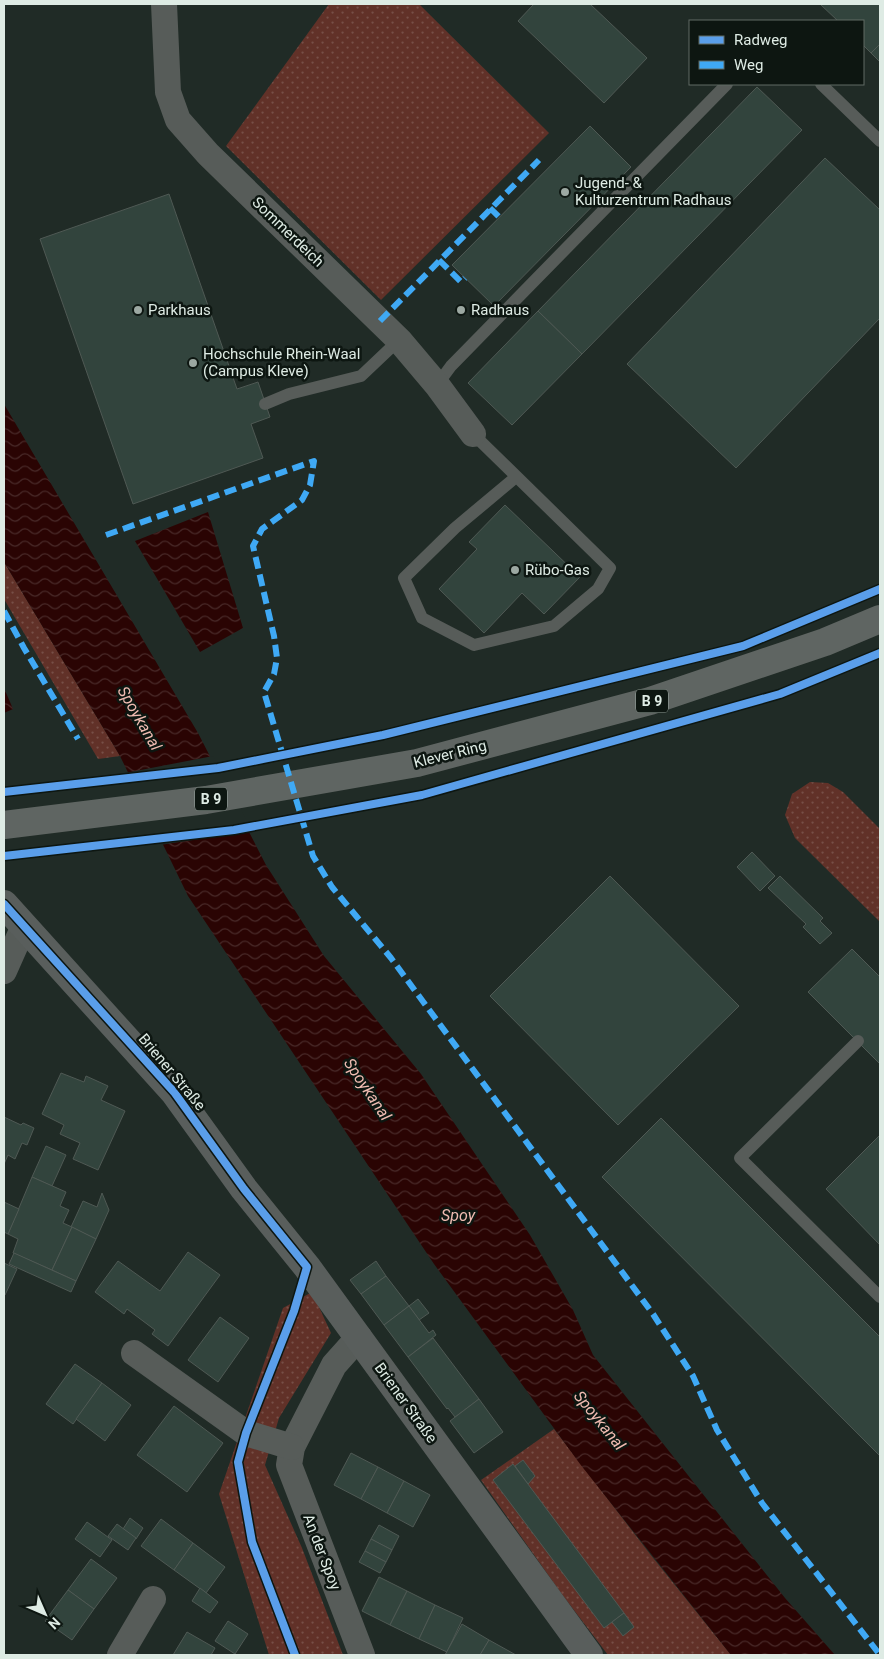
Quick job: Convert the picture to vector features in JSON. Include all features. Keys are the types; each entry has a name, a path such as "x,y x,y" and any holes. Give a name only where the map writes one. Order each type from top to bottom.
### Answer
{"main road":[{"name":"Klever Ring","path":"4,825 206,800 417,763 650,701 824,642 880,619"}],"street":[{"name":"Sommerdeich","path":"164,4 168,92 178,120 208,154 399,340 437,385 473,434"},
{"name":"Briener Straße","path":"4,904 174,1092 244,1189 307,1267 589,1655"},
{"path":"4,971 24,926"},
{"name":"An der Spoy","path":"359,1338 334,1366 292,1447 289,1465 362,1655"},
{"path":"134,1353 246,1433 292,1447"},
{"path":"120,1655 153,1599"}],"lane":[{"path":"437,385 451,366 726,85"},
{"path":"823,85 880,141"},
{"path":"265,404 289,394 361,376 399,340"},
{"path":"473,434 610,568 598,589 554,626 474,645 422,618 404,578 455,528 516,477"},
{"path":"858,1041 740,1158 880,1297"}],"shaded area":[{"path":"329,4 419,4 549,133 381,300 226,146"},
{"path":"4,562 120,756 98,759 4,599"},
{"path":"810,782 828,783 843,792 880,829 880,922 795,838 785,815 792,794"},
{"path":"312,1292 331,1333 279,1418 265,1465 302,1548 343,1655 269,1655 219,1494 283,1308"},
{"path":"554,1429 731,1655 608,1655 561,1593 481,1480"}],"water":[{"name":"Spoy","path":"4,404 198,733 266,865 324,956 421,1074 530,1235 573,1310 593,1355 785,1598 835,1655 731,1655 580,1464 434,1264 188,896 120,756 4,562"},
{"path":"208,512 243,628 200,652 135,541"},
{"path":"4,688 13,709 4,713"}],"pier":[{"path":"213,756 252,831 160,845 125,773"}],"building":[{"path":"534,4 590,4 647,58 604,103 518,21"},
{"path":"820,4 880,4 880,44 871,53 864,46 864,20 837,20"},
{"path":"880,44 880,62 871,53"},
{"path":"757,87 802,130 582,354 538,311"},
{"name":"Jugend- & Kulturzentrum Radhaus","path":"590,126 631,167 494,306 452,265"},
{"path":"825,158 880,210 880,318 736,468 627,364"},
{"name":"Parkhaus","path":"169,194 237,389 258,382 270,417 251,424 263,458 133,504 40,239"},
{"path":"538,311 582,354 512,425 468,383"},
{"name":"Rübo-Gas","path":"505,505 580,577 544,614 522,593 484,633 439,589 477,549 469,542"},
{"path":"752,852 775,876 760,891 737,867"},
{"path":"610,876 739,1006 618,1125 490,996"},
{"path":"780,876 823,918 820,921 832,933 820,944 803,927 806,924 768,888"},
{"path":"852,949 880,977 880,1064 808,992"},
{"path":"61,1073 84,1082 86,1076 108,1086 101,1100 125,1111 98,1170 73,1159 80,1143 60,1134 64,1125 42,1114"},
{"path":"4,1117 21,1125 23,1123 34,1128 27,1145 22,1143 15,1159 8,1155 4,1164"},
{"path":"661,1118 880,1337 880,1456 602,1177"},
{"path":"880,1135 880,1245 826,1189"},
{"path":"46,1146 66,1155 52,1186 32,1177"},
{"path":"32,1177 66,1192 60,1206 69,1210 63,1223 72,1227 52,1270 13,1253 18,1239 8,1234"},
{"path":"102,1193 109,1210 96,1239 71,1227 83,1201 97,1207"},
{"path":"4,1202 19,1209 8,1234 4,1232"},
{"path":"72,1227 96,1239 76,1281 52,1270"},
{"path":"188,1252 220,1275 168,1346 152,1334 155,1330 127,1309 124,1314 95,1292 118,1261 160,1291"},
{"path":"14,1253 76,1281 71,1292 9,1264"},
{"path":"376,1261 386,1276 361,1294 350,1280"},
{"path":"4,1263 17,1269 5,1295 4,1294"},
{"path":"386,1276 409,1306 384,1325 361,1294"},
{"path":"418,1299 429,1313 419,1320 409,1306"},
{"path":"409,1306 429,1333 433,1330 436,1335 408,1357 384,1325"},
{"path":"220,1317 249,1338 218,1382 188,1360"},
{"path":"433,1338 479,1399 455,1417 408,1357"},
{"path":"75,1364 102,1383 73,1424 46,1404"},
{"path":"102,1383 131,1405 105,1441 76,1419"},
{"path":"479,1399 503,1432 474,1453 450,1421"},
{"path":"174,1406 223,1443 187,1492 137,1455"},
{"path":"351,1453 378,1467 361,1499 334,1485"},
{"path":"523,1460 535,1476 528,1484 515,1466"},
{"path":"513,1464 624,1613 604,1628 493,1480"},
{"path":"378,1467 404,1481 387,1513 361,1499"},
{"path":"404,1481 430,1495 413,1527 387,1513"},
{"path":"130,1518 143,1528 136,1539 123,1529"},
{"path":"161,1519 193,1543 174,1570 141,1546"},
{"path":"87,1522 112,1540 100,1557 75,1539"},
{"path":"117,1524 136,1538 128,1550 108,1536"},
{"path":"379,1525 399,1536 392,1550 371,1539"},
{"path":"371,1539 392,1550 386,1562 365,1551"},
{"path":"193,1543 225,1567 206,1593 174,1570"},
{"path":"365,1551 386,1562 380,1573 359,1562"},
{"path":"91,1559 117,1578 94,1609 68,1590"},
{"path":"379,1577 407,1591 390,1625 362,1611"},
{"path":"200,1588 218,1602 210,1613 192,1601"},
{"path":"68,1590 94,1609 72,1640 45,1621"},
{"path":"407,1591 435,1605 419,1639 390,1625"},
{"path":"435,1605 463,1618 447,1652 419,1639"},
{"path":"624,1613 634,1627 623,1636 612,1622"},
{"path":"228,1621 248,1634 235,1654 215,1641"},
{"path":"462,1624 489,1640 480,1655 445,1655"},
{"path":"187,1632 215,1648 211,1655 173,1655"},
{"path":"489,1640 516,1655 480,1655"}],"marked path":[{"path":"380,321 539,160"},
{"path":"490,208 499,217"},
{"path":"439,260 461,282 465,278"},
{"path":"106,535 314,461 310,485 302,500 262,529 253,546 274,636 277,658 274,674 264,692 313,856 332,887 391,958 653,1314 693,1376 717,1430 762,1503 880,1655"},
{"path":"4,611 78,739"}],"cycle path":[{"path":"4,792 218,768 383,735 743,646 880,589"},
{"path":"4,856 234,830 422,795 780,694 880,653"},
{"path":"4,904 174,1092 244,1189 307,1267 294,1311 246,1433 238,1462 252,1542 295,1655"}],"place":[{"name":"Jugend- & Kulturzentrum Radhaus","path":"565,192"},
{"name":"Parkhaus","path":"138,310"},
{"name":"Radhaus","path":"461,310"},
{"name":"Hochschule Rhein-Waal (Campus Kleve)","path":"193,363"},
{"name":"Rübo-Gas","path":"515,570"}],"water label":[{"name":"Spoykanal","path":"140,718"},
{"name":"Spoykanal","path":"368,1089"},
{"name":"Spoykanal","path":"600,1420"}]}
